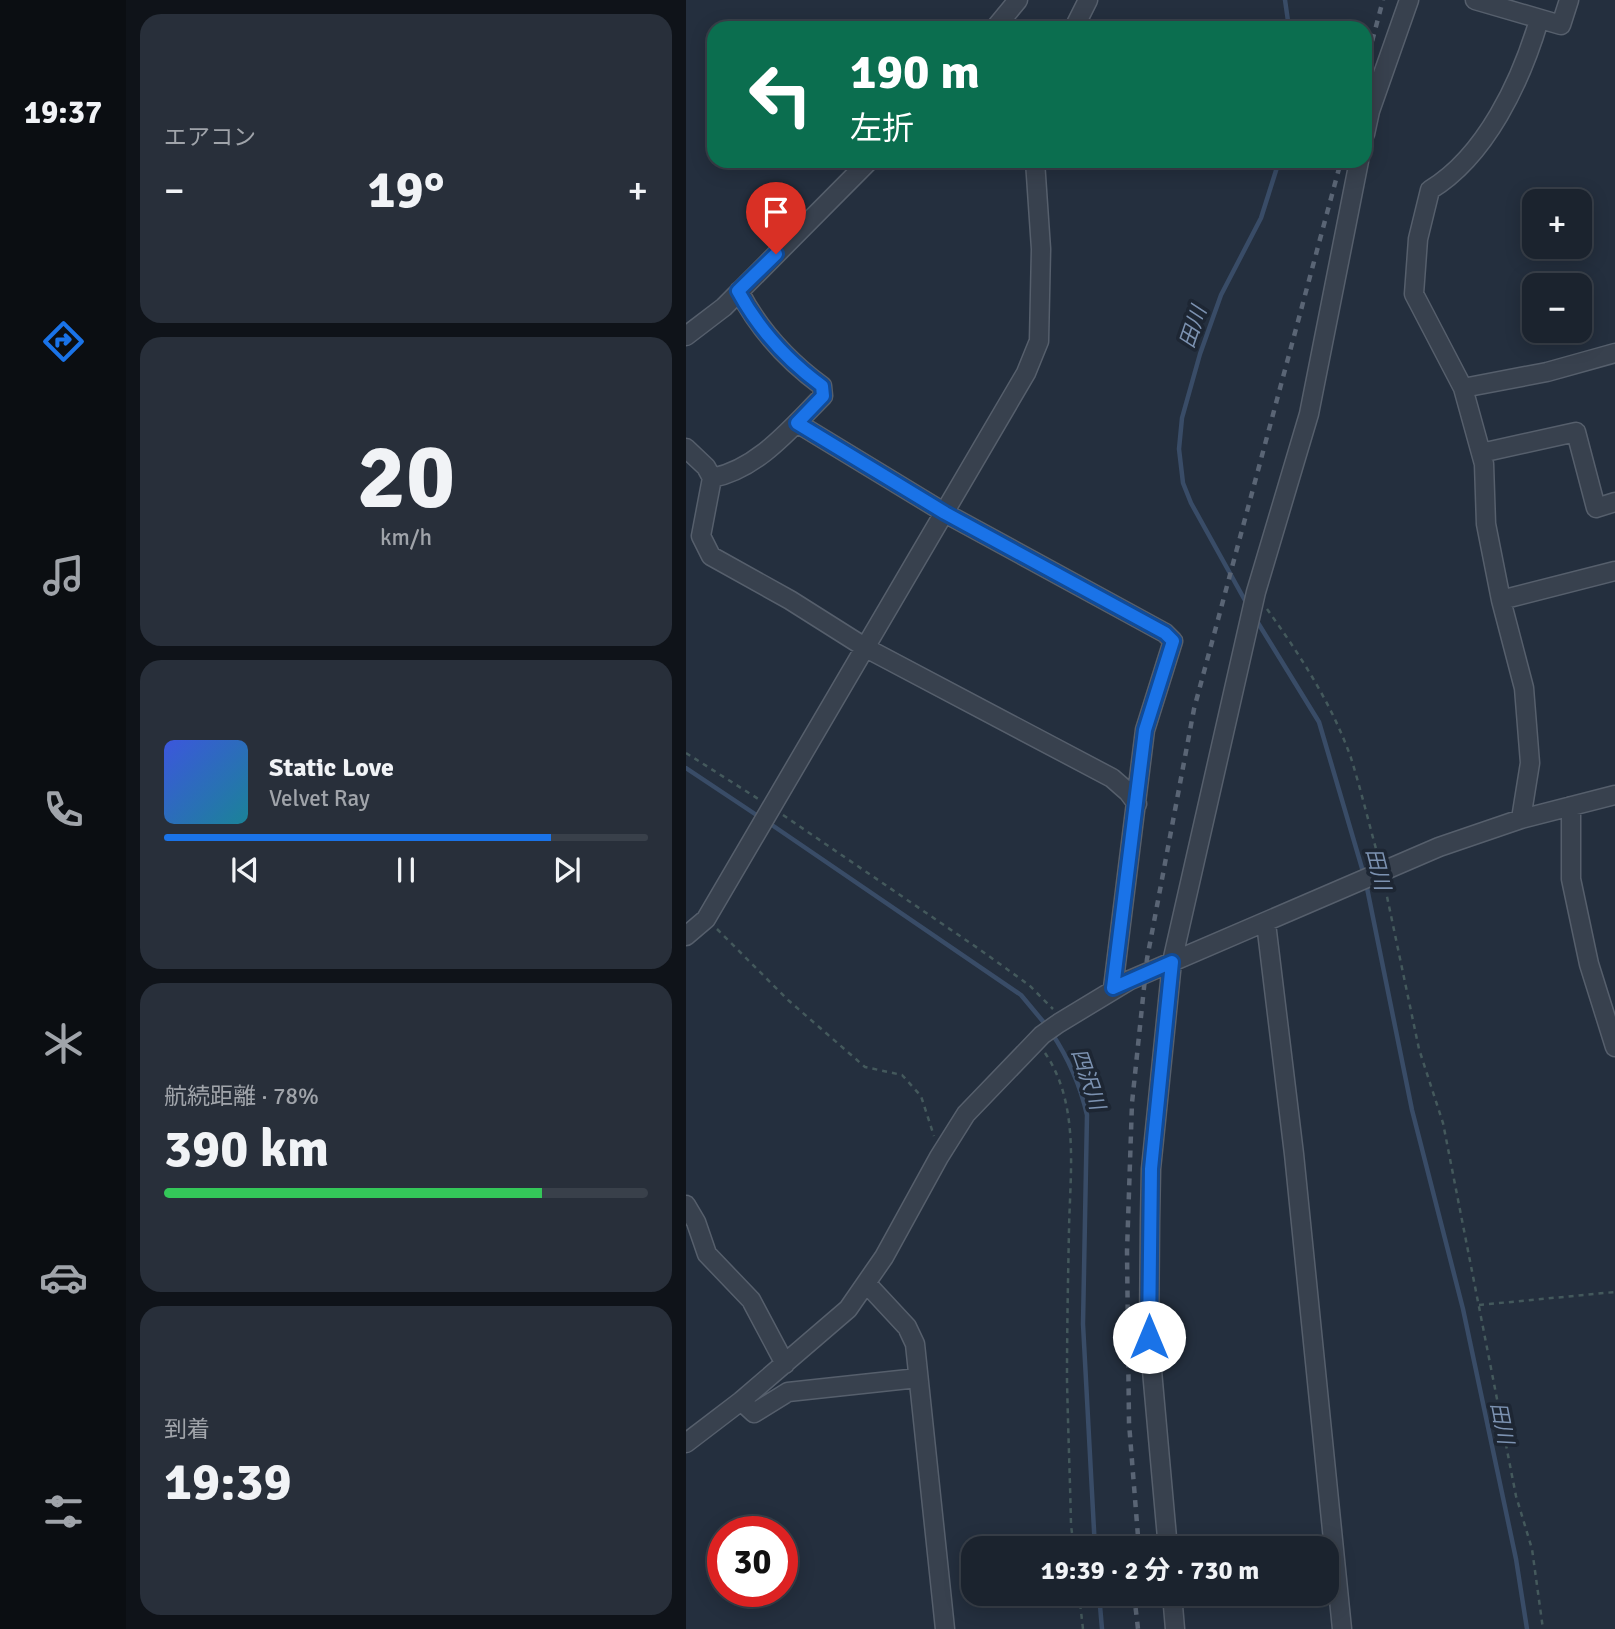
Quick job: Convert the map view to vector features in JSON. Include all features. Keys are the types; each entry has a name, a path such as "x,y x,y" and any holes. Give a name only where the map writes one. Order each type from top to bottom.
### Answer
{"street":[{"path":"1001,21 1018,0"},
{"path":"1078,21 1088,0"},
{"path":"1372,105 1409,0"},
{"path":"1485,1 1561,25 1569,0"},
{"path":"1521,819 1530,763 1524,688 1486,524 1484,464 1463,388 1414,294 1418,239 1430,190 1451,177 1505,108 1528,56 1539,20"},
{"path":"686,336 724,307 862,168"},
{"path":"686,936 706,919 1026,373 1039,341 1041,249 1035,168"},
{"path":"1167,1536 1149,1337 1150,1221 1151,1169 1172,962 1248,625 1309,414 1358,168"},
{"path":"712,478 727,475 757,460 823,396 822,386 804,372 752,316 738,291"},
{"path":"1463,388 1547,372 1615,353"},
{"path":"797,423 945,513 1165,633 1173,641 1145,730 1113,988"},
{"path":"1481,453 1576,432 1596,508 1615,502"},
{"path":"686,448 706,467 712,478 701,536 711,556 790,600 866,648 1112,778 1137,804"},
{"path":"1502,600 1615,571"},
{"path":"686,1443 741,1401 848,1309 867,1284 966,1114 1039,1038 1061,1021 1113,988 1439,848 1521,819 1615,795"},
{"path":"1571,806 1570,879 1589,964 1615,1046"},
{"path":"1266,923 1294,1154 1342,1629"},
{"path":"686,1205 696,1222 707,1254 751,1300 785,1364"},
{"path":"867,1284 907,1327 915,1344 945,1629"},
{"path":"741,1401 754,1413 788,1392 918,1378"},
{"path":"1173,1606 1175,1629"}],"path":[{"path":"1255,598 1300,656 1327,704 1350,757 1419,1049 1443,1123 1516,1496 1532,1549 1543,1629"},
{"path":"686,753 767,816 1009,970 1028,985 1061,1021"},
{"path":"706,919 788,1000 865,1068 902,1075 921,1096 928,1112 939,1157"},
{"path":"1039,1038 1064,1091 1068,1111 1070,1159 1067,1380 1072,1536"},
{"path":"1479,1305 1615,1292"},
{"path":"1080,1606 1083,1629"}],"waterway":[{"name":"田川","path":"1285,0 1288,21"},
{"name":"田川","path":"1247,604 1191,503 1183,483 1179,449 1182,418 1200,354 1221,295 1261,218 1277,168"},
{"name":"田川","path":"1255,618 1319,722 1364,875"},
{"name":"四沢川","path":"686,768 761,818"},
{"name":"四沢川","path":"769,823 1021,995 1046,1025"},
{"name":"田川","path":"1366,883 1412,1110 1463,1309 1516,1559 1527,1629"},
{"name":"四沢川","path":"1051,1032 1073,1072 1087,1115 1083,1324 1094,1536"},
{"name":"四沢川","path":"1100,1606 1102,1629"}],"railway":[{"path":"1372,42 1383,0"},
{"path":"1138,1536 1129,1423 1127,1251 1132,1103 1147,959 1194,709 1339,168"},
{"path":"1135,1606 1138,1629"}],"route":[{"path":"776,254 738,291 752,316 804,372 822,386 823,396 797,423 945,513 1165,633 1173,641 1145,730 1113,988 1172,962 1151,1169 1149,1337"}]}
